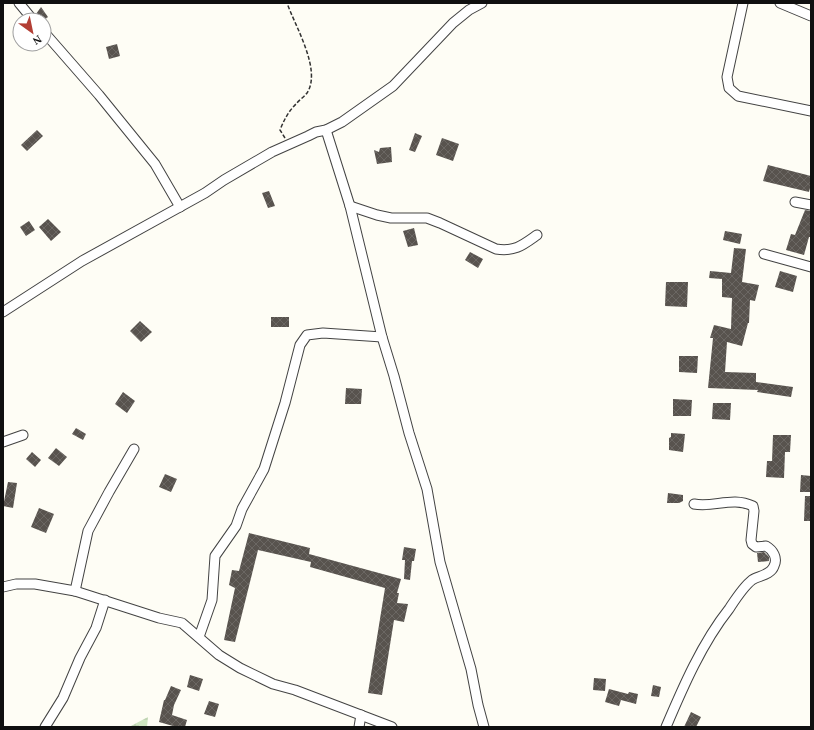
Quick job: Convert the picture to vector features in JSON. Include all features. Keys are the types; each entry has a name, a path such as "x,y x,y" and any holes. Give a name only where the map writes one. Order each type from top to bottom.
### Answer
{"street":[{"path":"19,3 26,12"},
{"path":"3,312 82,261 205,193 272,152 342,122 393,86 453,23 469,10 482,3"},
{"path":"743,3 727,77 729,88 738,96 811,111"},
{"path":"780,3 811,16"},
{"path":"52,41 99,95 155,164 180,207"},
{"path":"326,130 350,206 382,337 409,433 427,489 440,562 471,669 484,727"},
{"path":"795,202 811,205"},
{"path":"350,206 390,218 427,218 440,222 496,249 514,249 537,235"},
{"path":"764,254 811,268"},
{"path":"199,637 212,600 215,556 236,526 242,509 264,469 285,403 300,345 307,335 323,333 382,337"},
{"path":"3,442 23,435"},
{"path":"75,591 88,531 108,492 134,449"},
{"path":"666,727 684,685 719,622 750,582 759,576 768,573 774,566 775,556 771,549 766,546 756,547 752,544 753,506 746,502 726,501 702,506 694,504"},
{"path":"3,587 16,584 35,584 75,591 159,618 182,623 218,655 240,668 273,684 294,690 392,727"},
{"path":"45,727 63,698 80,658 96,628 105,600"},
{"path":"359,727 361,716"}],"path":[{"path":"287,3 294,23 301,34 303,43 308,52 311,79 310,87 306,94 288,113 280,130 289,144"}],"green space":[{"path":"148,717 147,727 129,727"}],"building":[{"path":"41,7 44,12 37,12"},
{"path":"117,44 120,56 109,59 106,47"},
{"path":"37,130 43,136 27,151 21,145"},
{"path":"415,133 422,136 415,152 409,150"},
{"path":"442,138 459,144 453,161 436,155"},
{"path":"391,147 392,162 377,164 374,150 379,152 380,148"},
{"path":"768,165 811,176 809,192 763,181"},
{"path":"269,191 275,206 268,208 262,193"},
{"path":"805,210 811,211 811,237 809,237 804,255 786,250 791,234 795,235"},
{"path":"48,219 61,232 51,241 39,227"},
{"path":"29,221 35,230 26,236 20,227"},
{"path":"414,228 418,245 408,247 403,231"},
{"path":"725,231 742,234 740,244 723,240"},
{"path":"734,248 746,249 742,282 759,285 755,301 750,300 749,323 742,346 727,342 725,372 756,373 756,382 793,387 791,397 757,392 758,390 708,388 713,338 710,338 714,325 731,329 732,298 722,297 722,279 709,278 710,271 731,273"},
{"path":"470,252 483,259 478,268 465,260"},
{"path":"780,271 797,276 793,292 775,287"},
{"path":"666,282 688,282 687,307 665,306"},
{"path":"271,317 289,317 289,327 271,327"},
{"path":"140,321 152,332 141,342 130,331"},
{"path":"679,356 698,356 697,373 679,372"},
{"path":"346,388 362,389 361,404 345,404"},
{"path":"123,392 135,401 127,413 115,404"},
{"path":"673,399 692,400 691,416 673,416"},
{"path":"713,403 731,403 730,420 712,419"},
{"path":"76,428 86,434 83,440 72,434"},
{"path":"671,433 685,434 683,452 669,450 669,438 671,437"},
{"path":"773,435 791,435 790,452 785,452 784,478 766,477 767,461 772,461"},
{"path":"56,448 67,457 59,466 48,458"},
{"path":"32,452 41,460 35,467 26,459"},
{"path":"165,474 177,479 171,492 159,487"},
{"path":"801,475 811,476 811,492 800,492"},
{"path":"8,482 17,483 13,508 3,506"},
{"path":"668,493 683,495 683,501 679,503 667,503"},
{"path":"805,496 811,496 811,521 804,521"},
{"path":"39,508 54,514 46,533 31,527"},
{"path":"249,533 310,548 309,554 401,579 397,593 399,593 397,603 408,604 404,622 394,620 382,695 368,693 385,588 310,567 311,562 258,550 235,642 224,640 235,588 229,585 232,570 239,571"},
{"path":"404,547 416,549 414,561 412,561 410,580 404,579 405,560 402,560"},
{"path":"764,552 769,557 769,561 758,562 757,553"},
{"path":"190,675 203,679 199,691 187,687"},
{"path":"594,678 606,679 605,691 593,690"},
{"path":"653,685 661,687 659,697 651,696"},
{"path":"171,686 181,690 174,705 172,715 187,720 185,727 173,727 159,722 164,700"},
{"path":"609,689 628,694 629,692 638,694 636,704 621,700 619,706 605,702"},
{"path":"209,701 219,704 215,717 204,714"},
{"path":"691,712 701,717 696,727 684,727"}]}
